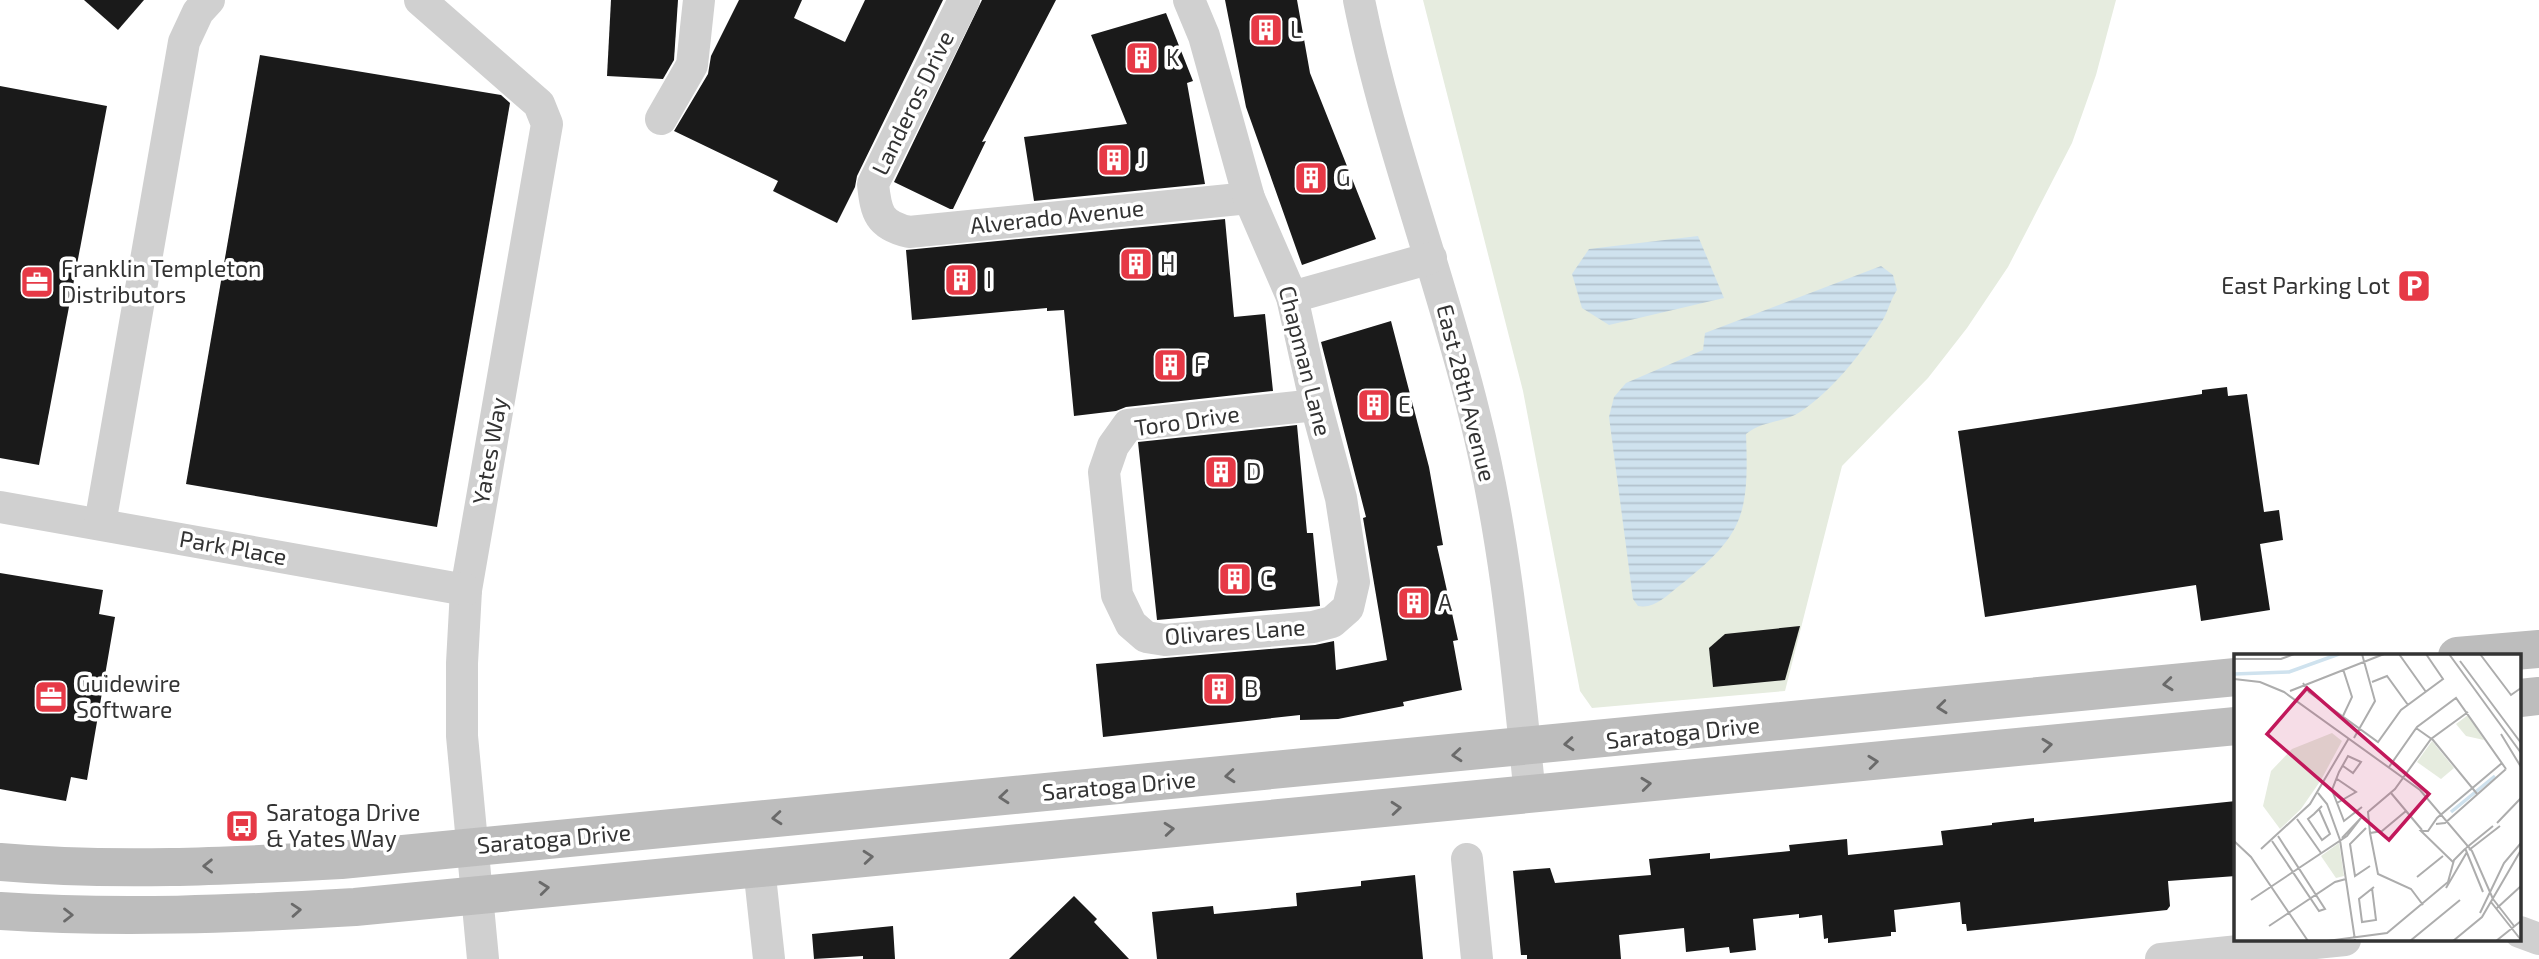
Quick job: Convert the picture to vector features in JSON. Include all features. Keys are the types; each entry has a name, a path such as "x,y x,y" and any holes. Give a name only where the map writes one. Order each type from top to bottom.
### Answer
{"main road":[{"path":"2480,654 2539,649"},
{"name":"Saratoga Drive","path":"0,862 44,866 241,866 471,847 1525,748 2234,677"},
{"name":"Saratoga Drive","path":"0,911 57,915 257,913 476,895 1530,796 2234,726"}],"street":[{"path":"100,524 184,42 198,12 209,0"},
{"name":"Yates Way","path":"420,0 539,104 547,124 466,590 461,663 462,736 483,959"},
{"name":"Landeros Drive","path":"876,209 873,184 964,0"},
{"name":"Chapman Lane","path":"1189,0 1203,36 1249,198 1292,297 1316,405 1341,498 1354,582 1348,608"},
{"name":"East 28th Avenue","path":"1359,0 1369,52 1475,416 1515,650 1530,796"},
{"path":"662,120 692,65 700,3"},
{"name":"Alverado Avenue","path":"876,209 889,227 909,232 1249,198"},
{"path":"1292,297 1431,258"},
{"name":"Toro Drive","path":"1110,533 1104,472 1113,446 1128,425 1316,405"},
{"name":"Park Place","path":"0,507 466,590"},
{"name":"Olivares Lane","path":"1110,533 1117,595 1131,624 1146,637 1165,640 1313,627 1332,622 1348,608"},
{"path":"1467,859 1477,959"},
{"path":"759,867 769,959"},
{"path":"2522,933 2539,939"},
{"path":"2168,959 2326,942"}],"shaded area":[{"path":"1423,0 2116,0 2096,75 2072,143 2008,267 1967,328 1928,378 1842,466 1785,691 1592,708 1580,691 1523,391"}],"water":[{"path":"1698,236 1724,298 1609,325 1582,308 1572,274 1589,249"},
{"path":"1881,266 1893,275 1897,290 1883,319 1855,360 1823,394 1800,412 1759,426 1746,434 1746,485 1738,521 1730,537 1701,568 1665,598 1650,606 1638,606 1633,599 1609,417 1614,397 1626,383 1703,350 1705,333"}],"building":[{"path":"84,0 144,0 118,30"},
{"path":"611,0 678,0 674,60 663,79 607,76"},
{"path":"739,0 802,0 794,18 845,42 865,0 943,0 857,176 855,187 837,223 773,191 778,181 674,131 708,74 711,56"},
{"path":"982,0 1056,0 982,142 986,141 953,209 950,209 894,182"},
{"name":"G","path":"1225,0 1297,0 1310,73 1376,239 1302,265 1246,107"},
{"path":"1166,13 1193,81 1187,83 1205,184 1034,201 1024,137 1127,124 1091,35"},
{"path":"260,55 501,95 510,103 437,527 186,484"},
{"name":"Franklin Templeton Distributors","path":"0,86 107,106 39,465 0,458"},
{"path":"1225,219 1234,317 1265,314 1273,391 1126,407 1116,411 1074,416 1064,310 1047,311 1047,308 912,320 906,250"},
{"path":"1391,321 1429,467 1443,545 1437,546 1458,640 1453,641 1462,690 1403,702 1404,706 1338,719 1300,720 1300,715 1103,737 1096,664 1315,645 1334,641 1336,670 1387,660 1363,518 1366,517 1321,342"},
{"path":"2227,387 2228,396 2247,394 2264,512 2279,510 2283,540 2260,544 2270,610 2201,621 2196,585 1985,617 1958,431 2202,394 2202,390"},
{"path":"1297,425 1307,533 1313,533 1320,606 1157,620 1138,442"},
{"name":"Guidewire Software","path":"0,573 103,590 99,614 115,617 87,780 71,777 66,801 0,789"},
{"path":"1800,626 1785,680 1713,687 1709,648 1725,634"},
{"path":"2234,801 2234,876 2168,881 2170,906 2167,910 1967,931 1966,924 1962,924 1960,902 1894,910 1896,932 1891,932 1891,936 1828,943 1828,938 1824,939 1822,915 1799,918 1799,914 1753,919 1756,950 1730,953 1729,947 1686,952 1684,928 1619,935 1621,959 1527,959 1527,955 1521,955 1513,871 1550,868 1555,883 1651,875 1649,859 1710,853 1710,859 1790,851 1789,845 1847,839 1848,855 1943,845 1941,831 2034,818 2034,822"},
{"path":"1415,875 1423,959 1157,959 1152,912 1213,906 1214,914 1297,906 1296,893 1361,886 1361,881"},
{"path":"1074,896 1097,919 1094,922 1129,959 1009,959"},
{"path":"893,926 895,959 863,959 863,956 814,959 812,934"}],"place":[{"name":"L","path":"1266,30"},
{"name":"K","path":"1142,58"},
{"name":"J","path":"1114,160"},
{"name":"G","path":"1311,178"},
{"name":"H","path":"1136,264"},
{"name":"I","path":"961,280"},
{"name":"Franklin Templeton Distributors","path":"37,282"},
{"name":"East Parking Lot","path":"2414,286"},
{"name":"F","path":"1170,365"},
{"name":"E","path":"1374,405"},
{"name":"D","path":"1221,472"},
{"name":"C","path":"1235,579"},
{"name":"A","path":"1414,603"},
{"name":"B","path":"1219,689"},
{"name":"Guidewire Software","path":"51,697"},
{"name":"Saratoga Drive & Yates Way","path":"242,826"}]}
